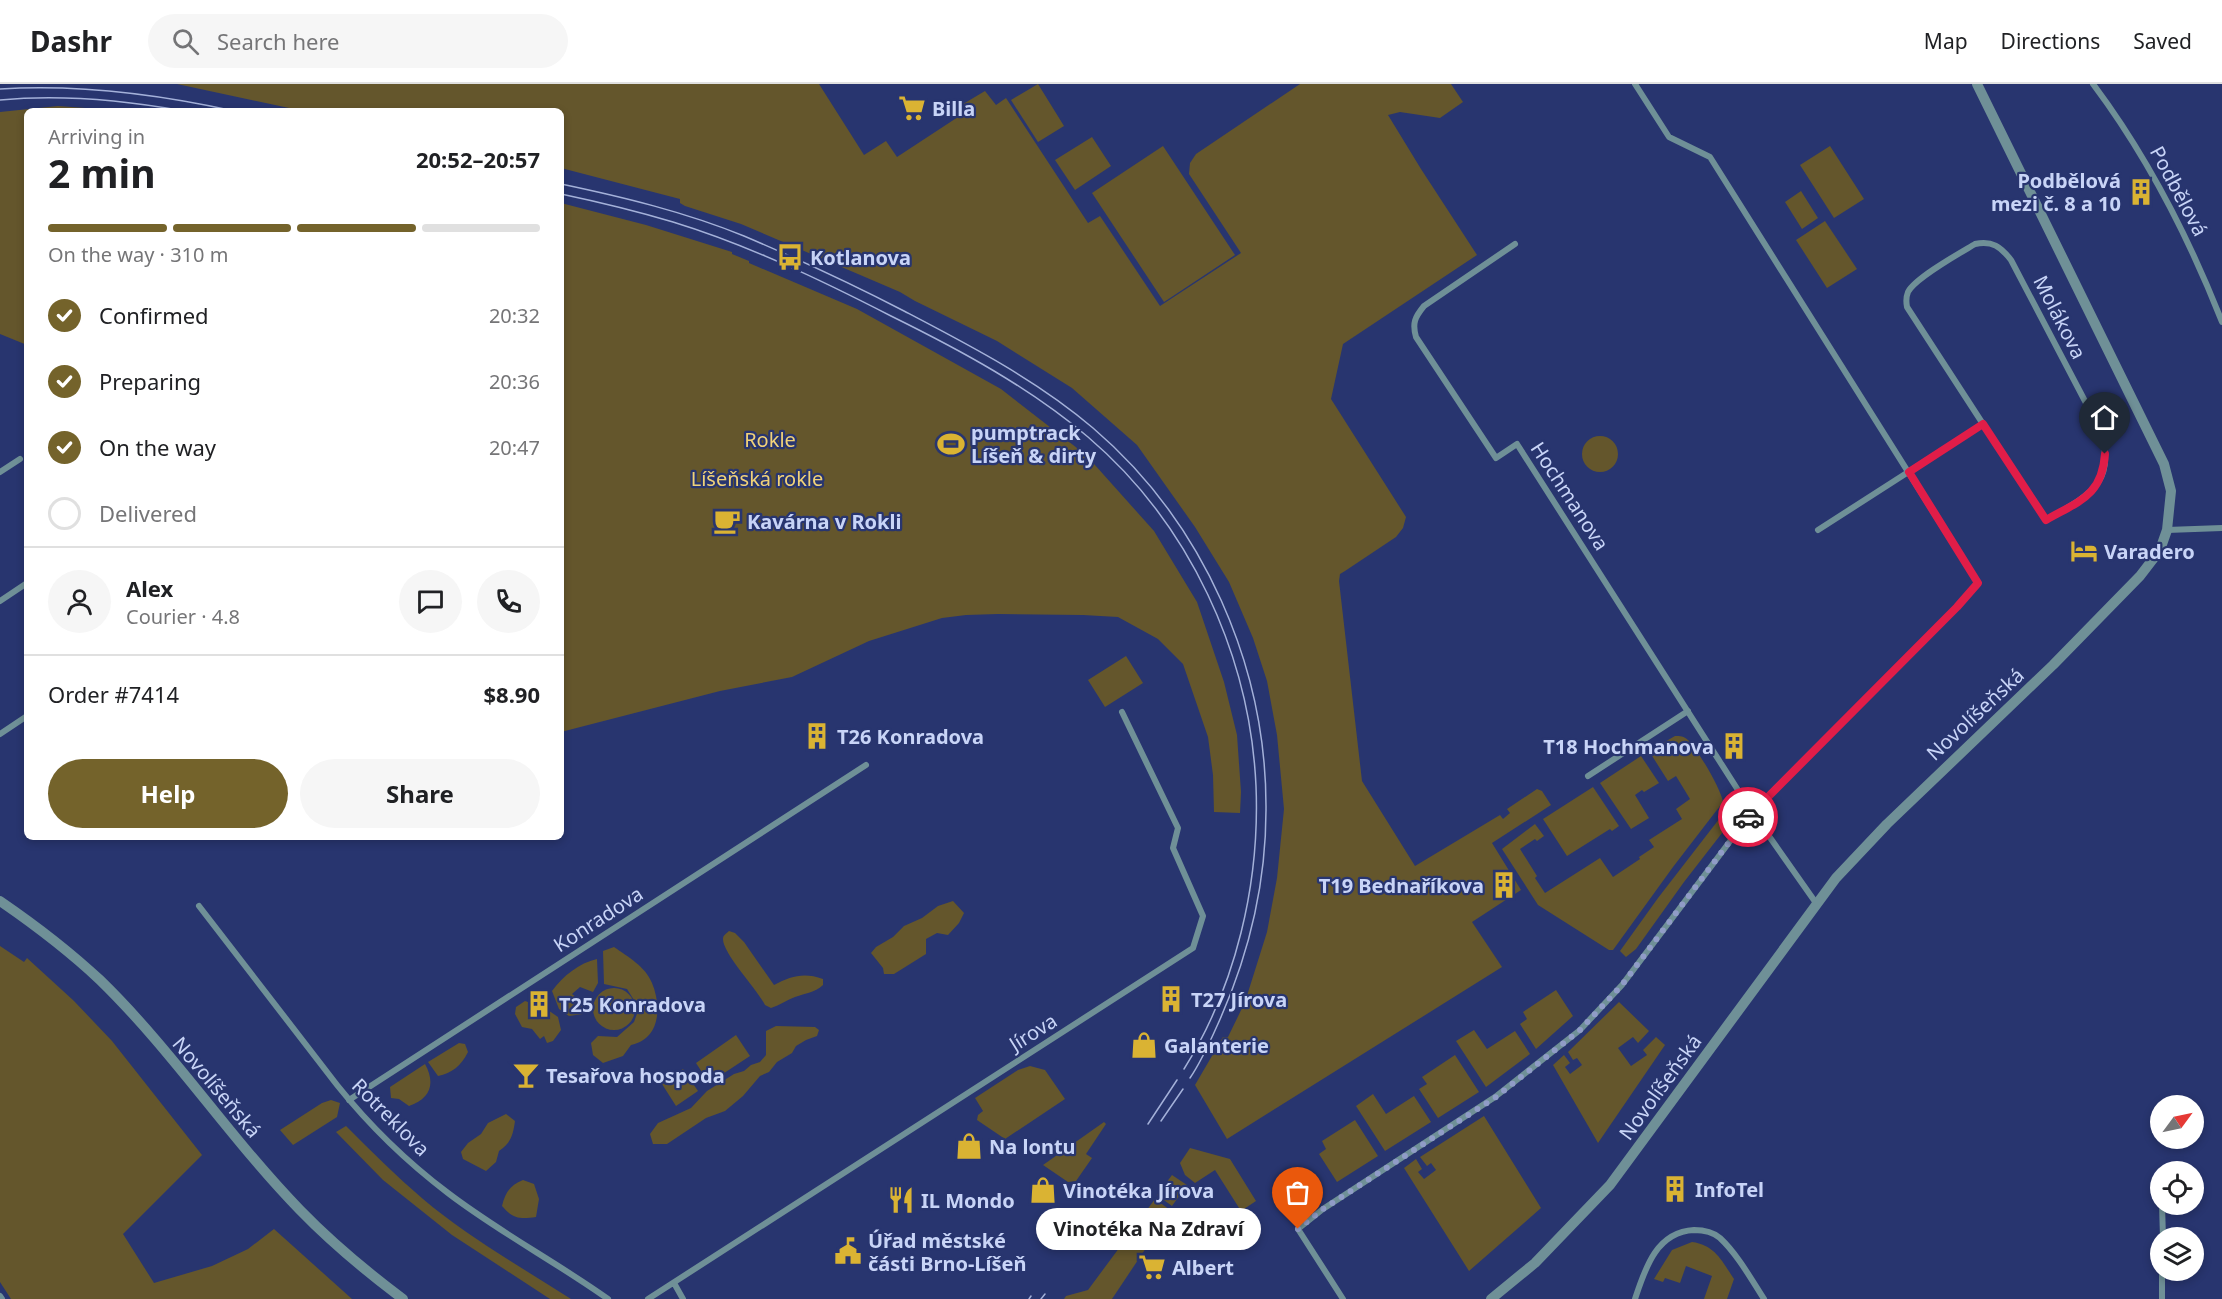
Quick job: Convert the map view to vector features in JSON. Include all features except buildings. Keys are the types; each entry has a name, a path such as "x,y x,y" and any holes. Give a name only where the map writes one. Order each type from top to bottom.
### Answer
{"street":[{"path":"1343,1299 1298,1229 1323,1209 1496,1097 1580,1030 1622,985 1752,812 1957,607 1978,583 1710,157 1669,137 1635,84"},
{"name":"Novolíšeňská","path":"1491,1299 1535,1263 1610,1185 1836,878 1887,824 2053,665 2140,576 2160,550 2167,530 2171,491 2164,464 1977,84"},
{"name":"Podbělová","path":"2093,84 2137,147 2204,276 2222,322"},
{"name":"Molákova","path":"1991,242 2006,252 2103,439 2104,472 2090,494 2046,520 1983,424 1907,307 1906,301 1908,293 1922,278 1975,244 1991,242"},
{"name":"Hochmanova","path":"1515,244 1424,306 1416,316 1413,325 1416,337 1496,458 1517,444 1752,812 1816,903"},
{"path":"1818,530 1983,424"},
{"path":"0,472 20,459"},
{"path":"2167,530 2222,528"},
{"path":"0,601 24,585"},
{"path":"1588,776 1688,711"},
{"name":"Jírova","path":"648,1299 1193,948 1203,916 1173,848 1178,828 1122,712"},
{"path":"0,734 24,718"},
{"name":"Konradova","path":"349,1100 866,765"},
{"name":"Novolíšeňská","path":"0,902 52,939 100,980 300,1211 369,1273 403,1299"},
{"name":"Rotreklova","path":"199,906 349,1100 403,1155 448,1194 608,1299"},
{"path":"1635,1299 1648,1262 1663,1242 1686,1231 1702,1230 1718,1236 1730,1248 1764,1299"},
{"path":"2162,1281 2162,1299"},
{"path":"674,1283 683,1299"}],"green space":[{"path":"177,84 819,84 864,155 886,141 897,157 958,117 953,110 985,91 996,105 1006,98 1088,223 1100,216 1160,306 1241,253 1189,174 1190,163 1196,154 1300,84 1451,84 1463,102 1440,118 1400,112 1388,115 1477,255 1343,344 1331,399 1406,517 1403,528 1396,537 1340,574 1339,581 1362,781 1415,866 1500,815 1503,819 1510,813 1507,809 1537,789 1542,791 1551,805 1492,843 1521,890 1472,922 1502,967 1227,1139 1195,1085 1223,1037 1228,1037 1245,1002 1267,932 1277,878 1284,809 1277,735 1267,681 1253,638 1229,582 1195,527 1137,445 1072,388 997,341 900,292 741,224 685,206 680,203 680,199 564,169 564,108 289,108"},
{"path":"1038,84 1064,126 1038,142 1011,100"},
{"path":"58,106 86,108 39,108"},
{"path":"24,110 24,344 0,334 0,112"},
{"path":"1092,137 1111,166 1075,190 1055,160"},
{"path":"1163,146 1235,255 1164,302 1092,193"},
{"path":"1830,146 1864,199 1834,218 1800,165"},
{"path":"1801,191 1818,218 1802,229 1785,202"},
{"name":"Líšeňská rokle","path":"564,204 646,225 732,252 749,263 857,309 1001,389 1086,455 1154,531 1197,602 1224,682 1237,735 1241,792 1240,813 1214,812 1213,775 1208,737 1183,664 1158,639 1118,617 998,614 942,618 869,641 792,677 720,691 564,731"},
{"path":"1825,221 1857,269 1827,288 1796,240"},
{"path":"1600,436 1613,441 1618,454 1613,467 1600,472 1587,467 1582,454 1587,441"},
{"path":"1126,656 1143,683 1105,707 1088,680"},
{"path":"1675,736 1685,738 1692,745 1714,779 1723,802 1613,950 1609,950 1538,905 1502,849 1535,824 1544,836 1520,849 1545,893 1600,858 1613,877 1654,847 1649,840 1682,819 1676,809 1690,799 1676,776 1668,781 1649,751"},
{"path":"1641,756 1659,783 1635,795 1649,818 1631,829 1600,783"},
{"path":"1593,787 1619,826 1612,831 1610,829 1567,856 1543,819"},
{"path":"1723,814 1729,824 1636,949 1626,957 1620,951"},
{"path":"953,901 964,913 959,923 948,935 937,933 926,939 926,954 894,974 884,974 883,968 871,953 876,947 893,937 904,926 922,918 938,906"},
{"path":"729,931 735,933 744,942 774,985 792,977 804,975 823,979 823,985 771,1008 765,1005 724,945 723,938"},
{"path":"0,946 24,962 27,958 74,1001 112,1041 202,1155 123,1234 154,1283 212,1266 248,1249 274,1229 352,1299 11,1299 0,1282"},
{"path":"614,947 636,962 649,977 655,992 657,1012 653,1029 648,1036 641,1042 631,1045 623,1056 603,1063 593,1055 591,1043 598,1036 617,1037 634,1022 639,1008 627,989 604,984 603,951"},
{"path":"597,959 598,983 593,992 580,987 572,994 581,1001 583,1014 569,1016 559,1009 552,991 572,971"},
{"path":"614,988 629,994 635,1009 629,1024 614,1030 599,1024 593,1009 599,994"},
{"path":"1556,990 1573,1016 1536,1049 1520,1024 1527,1019 1523,1012"},
{"path":"525,1001 531,1003 537,1012 545,1008 558,1017 561,1030 553,1041 547,1043 544,1036 540,1039 532,1029 522,1027 515,1014 516,1007"},
{"path":"1619,1002 1649,1031 1638,1043 1633,1037 1618,1048 1631,1066 1647,1055 1643,1050 1656,1037 1665,1045 1598,1143 1553,1065 1564,1055 1570,1063 1565,1067 1570,1074 1582,1065 1577,1058 1573,1060 1568,1052"},
{"path":"776,1026 815,1027 819,1030 817,1036 796,1046 792,1053 777,1062 769,1072 760,1076 743,1096 725,1111 706,1118 667,1144 653,1144 650,1134 658,1123 691,1108 707,1091 734,1074 760,1062 766,1055 766,1031"},
{"path":"1474,1030 1487,1049 1515,1031 1530,1054 1486,1087 1456,1041"},
{"path":"736,1035 750,1056 709,1083 696,1063"},
{"path":"459,1043 465,1044 468,1052 465,1057 456,1068 438,1076 428,1062"},
{"path":"1455,1055 1479,1092 1438,1118 1419,1089 1427,1084 1422,1077"},
{"path":"425,1064 430,1084 429,1090 422,1099 409,1106 399,1099 391,1098 390,1087"},
{"path":"1030,1066 1045,1070 1065,1099 1005,1139 977,1120 978,1115 983,1111 975,1098 1018,1070"},
{"path":"683,1069 698,1091 676,1106 662,1084"},
{"path":"1373,1094 1386,1114 1414,1096 1431,1122 1385,1151 1356,1106"},
{"path":"331,1100 340,1103 337,1117 293,1145 280,1130 322,1103"},
{"path":"506,1114 515,1121 511,1138 499,1151 496,1162 486,1171 463,1159 461,1152 468,1143 481,1134 488,1123"},
{"path":"1484,1116 1541,1208 1469,1271 1404,1168 1416,1159 1422,1169 1418,1172 1424,1179 1436,1170 1431,1163 1427,1166 1420,1157"},
{"path":"1355,1120 1378,1156 1337,1182 1319,1154 1326,1149 1322,1141"},
{"path":"1104,1122 1106,1124 1086,1154 1092,1158 1076,1181 1068,1182 1043,1165"},
{"path":"346,1126 440,1213 571,1299 550,1299 452,1235 383,1180 336,1132"},
{"path":"1190,1148 1230,1159 1256,1201 1241,1211 1215,1170 1195,1183 1185,1175 1180,1163"},
{"path":"1172,1175 1187,1185 1172,1206 1157,1195"},
{"path":"523,1180 534,1184 539,1199 536,1217 517,1217 502,1206 509,1190"},
{"path":"1155,1199 1170,1210 1151,1237 1135,1226"},
{"path":"1128,1236 1146,1248 1112,1299 1064,1299 1066,1296 1088,1290"},
{"path":"1692,1242 1712,1250 1722,1260 1734,1279 1727,1299 1704,1299 1712,1276 1686,1266 1680,1283 1665,1278 1663,1282 1654,1279 1672,1250"}],"tram line":[{"path":"0,89 88,89 147,95 218,108"},
{"path":"0,100 92,99 164,108"},
{"path":"564,185 654,206 744,236 845,281 953,337 1026,379 1093,428 1132,465 1167,507 1196,552 1221,600 1241,651 1255,703 1263,756 1266,810 1259,894 1246,948 1217,1026 1190,1078"},
{"path":"564,195 659,218 729,241 811,277 943,342 1018,386 1088,437 1124,471 1156,509 1184,550 1208,594 1227,640 1241,688 1251,737 1256,786 1254,859 1241,933 1218,1003 1184,1069"},
{"path":"1148,1124 1177,1080"},
{"path":"1161,1121 1183,1089"},
{"path":"1041,1299 1045,1294"}],"way so far":[{"path":"1298,1229 1323,1209 1496,1097 1580,1030 1622,985 1685,898 1748,817"}],"place":[{"name":"Billa","path":"912,108"},
{"name":"Podbělová mezi č. 8 a 10","path":"2141,192"},
{"name":"Kotlanova","path":"790,257"},
{"name":"pumptrack Líšeň & dirty","path":"951,444"},
{"name":"Kavárna v Rokli","path":"727,521"},
{"name":"Varadero","path":"2084,551"},
{"name":"T26 Konradova","path":"817,736"},
{"name":"T18 Hochmanova","path":"1734,746"},
{"name":"T19 Bednaříkova","path":"1504,885"},
{"name":"T27 Jírova","path":"1171,999"},
{"name":"T25 Konradova","path":"539,1004"},
{"name":"Galanterie","path":"1144,1045"},
{"name":"Tesařova hospoda","path":"526,1075"},
{"name":"Na lontu","path":"969,1146"},
{"name":"InfoTel","path":"1675,1189"},
{"name":"Vinotéka Jírova","path":"1043,1190"},
{"name":"IL Mondo","path":"901,1200"},
{"name":"Vinotéka Na Zdraví","path":"1298,1229"},
{"name":"Úřad městské části Brno-Líšeň","path":"848,1251"},
{"name":"Albert","path":"1152,1267"}],"route":[{"path":"1748,817 1957,607 1978,583 1909,472 1983,424 2046,520 2090,494 2104,472 2105,454"}],"park label":[{"name":"Rokle","path":"770,439"}]}
